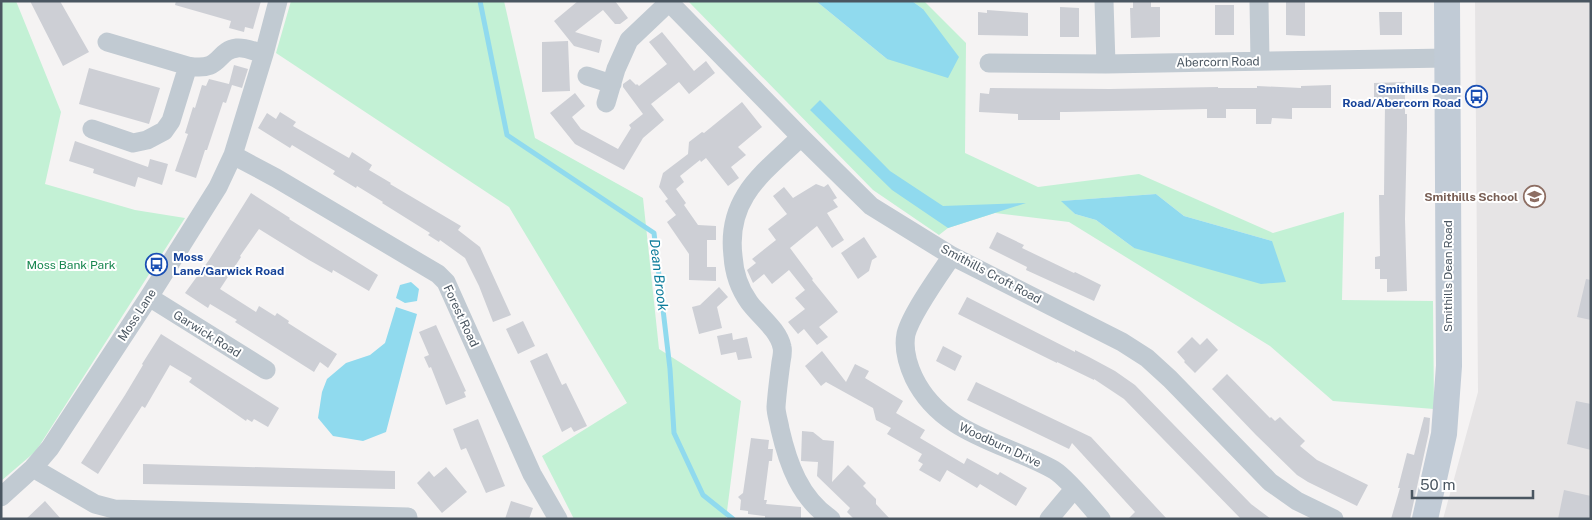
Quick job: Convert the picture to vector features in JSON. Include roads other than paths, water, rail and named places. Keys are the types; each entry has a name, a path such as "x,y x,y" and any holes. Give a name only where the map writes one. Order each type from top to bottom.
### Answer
{"street":[{"name":"Moss Lane","path":"1,497 33,468 50,448 149,297 218,187 232,155 264,54 278,1"},
{"path":"1104,1 1106,64"},
{"path":"1259,1 1260,61"},
{"name":"Smithills Dean Road","path":"1425,519 1444,434 1448,366 1447,1"},
{"path":"606,103 629,40 668,2"},
{"name":"Smithills Croft Road","path":"668,2 871,206 952,256 1122,342 1147,358 1170,379 1270,482 1298,501 1334,519"},
{"path":"107,42 188,66 202,68 212,65 228,51 238,48 264,54"},
{"name":"Abercorn Road","path":"989,63 1106,64 1447,58"},
{"path":"92,129 133,143 147,140 164,131 171,121 188,66"},
{"path":"587,76 612,84"},
{"path":"801,137 757,179 744,196 734,218 731,239 739,284 748,301 777,335 783,348 776,409 782,440 794,478 810,500 831,519"},
{"name":"Forest Road","path":"232,155 276,178 438,274 446,282 532,474 558,519"},
{"name":"Woodburn Drive","path":"952,256 911,321 906,335 908,366 918,386 929,402 944,417 963,429 1055,471 1074,488 1101,519"},
{"name":"Garwick Road","path":"149,297 266,370"},
{"path":"33,468 95,504 114,509 408,517"},
{"path":"1049,519 1074,488"}],"water":[{"path":"816,1 912,1 923,9 959,57 948,78 887,59"},
{"path":"820,100 890,171 943,206 1026,203 948,228 892,190 810,110"},
{"path":"1156,194 1184,216 1272,241 1286,282 1261,284 1134,248 1096,220 1075,214 1061,201"},
{"path":"411,282 419,289 417,301 405,303 396,298 400,285"},
{"path":"396,307 417,314 386,432 363,441 333,436 318,418 322,392 327,379 346,363 370,355 385,343"}],"waterway":[{"name":"Dean Brook","path":"480,1 507,135 654,233 670,369 674,433 703,495 733,519"}],"place":[{"name":"Smithills Dean Road/Abercorn Road","path":"1477,96"},
{"name":"Smithills School","path":"1534,197"},
{"name":"Moss Lane/Garwick Road","path":"157,264"}],"park label":[{"name":"Moss Bank Park","path":"71,265"}]}
